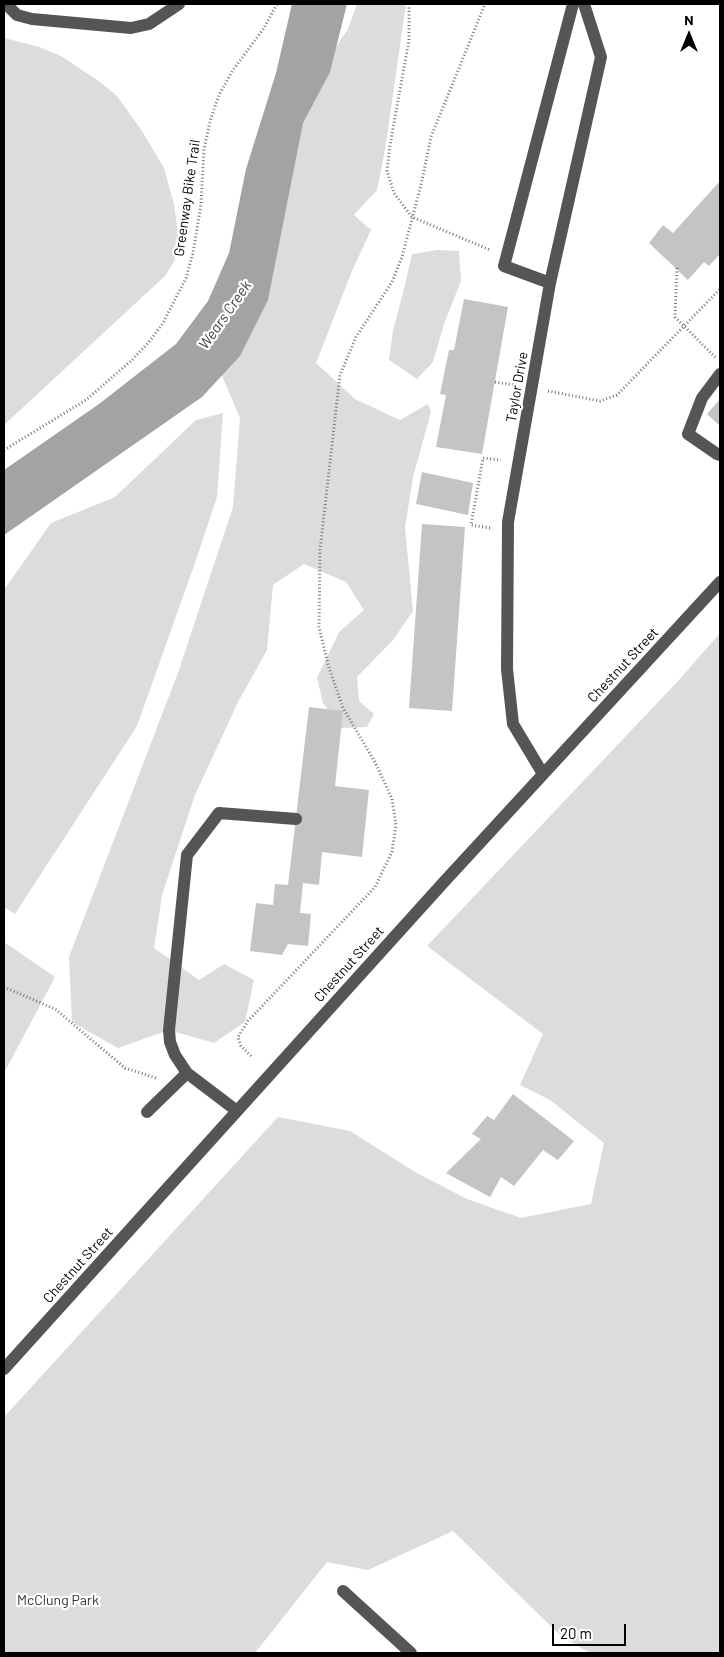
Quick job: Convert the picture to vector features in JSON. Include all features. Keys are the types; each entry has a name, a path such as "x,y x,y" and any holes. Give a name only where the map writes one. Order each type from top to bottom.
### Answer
{"street":[{"path":"6,4 17,14 32,19 131,28 149,24 179,4"},
{"path":"550,283 504,266 573,4"},
{"name":"Taylor Drive","path":"543,774 513,724 507,669 508,522 550,283 601,57 584,4"},
{"path":"720,374 702,398 688,434 720,455"},
{"name":"Chestnut Street","path":"4,1369 543,774 720,582"},
{"path":"237,1111 187,1073 175,1055 170,1042 169,1030 187,855 219,813 296,819"},
{"path":"148,1112 187,1073"},
{"path":"343,1591 411,1653"}],"path":[{"name":"Greenway Bike Trail","path":"4,450 86,400 132,360 163,323 186,278 193,253 200,204 204,150 218,95 233,70 264,28 277,4"},
{"path":"409,4 409,40 387,171 394,193 412,217 476,245 506,255"},
{"path":"251,1056 241,1046 238,1037 248,1021 375,887 392,852 396,825 392,799 376,764 343,708 329,668 319,627 320,550 340,375 356,337 392,282 402,257 430,137 485,4"},
{"path":"677,268 675,317 720,362"},
{"path":"532,389 600,401 617,396 720,289"},
{"path":"4,987 55,1009 125,1068 175,1084"}],"green space":[{"path":"357,4 406,4 385,150 377,190 354,215 371,230 352,271 316,363 355,399 400,420 428,404 431,412 413,477 405,527 413,611 393,640 357,677 359,701 374,714 367,727 341,728 323,703 317,678 339,632 364,610 346,582 304,564 273,585 267,650 238,702 195,795 162,895 154,948 199,980 224,964 254,980 245,1022 214,1043 169,1030 118,1048 72,1022 69,957 179,670 233,507 240,418 205,336 266,153 348,29"},
{"path":"4,38 39,47 61,56 100,82 117,96 142,131 164,168 174,204 178,245 174,262 165,276 4,425"},
{"path":"437,250 459,251 461,281 444,324 433,362 417,379 389,360 393,330 412,254"},
{"path":"223,413 217,497 137,726 15,914 4,907 4,590 51,523 115,497 196,420"},
{"name":"McClung Park","path":"720,633 720,1653 590,1653 561,1636 453,1531 368,1570 327,1562 255,1653 4,1653 4,1417 278,1117 350,1131 415,1172 467,1199 521,1218 591,1204 604,1143 550,1100 520,1085 543,1034 427,946 679,680"},
{"path":"4,942 55,977 4,1073"}],"water":[{"name":"Wears Creek","path":"292,4 347,4 330,72 303,123 268,300 240,356 202,397 4,535 4,470 99,404 176,344 208,301 229,253 246,169 276,73"}],"building":[{"path":"720,181 720,254 709,266 704,262 688,280 649,243 663,225 673,233"},
{"path":"464,299 508,307 482,454 436,447 446,395 440,394 449,350 454,350"},
{"path":"720,399 720,426 707,414"},
{"path":"422,472 473,483 468,515 416,504"},
{"path":"422,524 465,527 452,711 409,708"},
{"path":"309,707 343,711 335,786 369,790 362,857 322,852 319,885 303,883 300,913 311,914 308,946 288,944 282,955 250,951 256,903 273,905 275,884 288,885"},
{"path":"513,1094 574,1141 558,1160 543,1150 514,1186 501,1177 490,1197 446,1173 481,1139 472,1134 487,1116 494,1120"}]}
